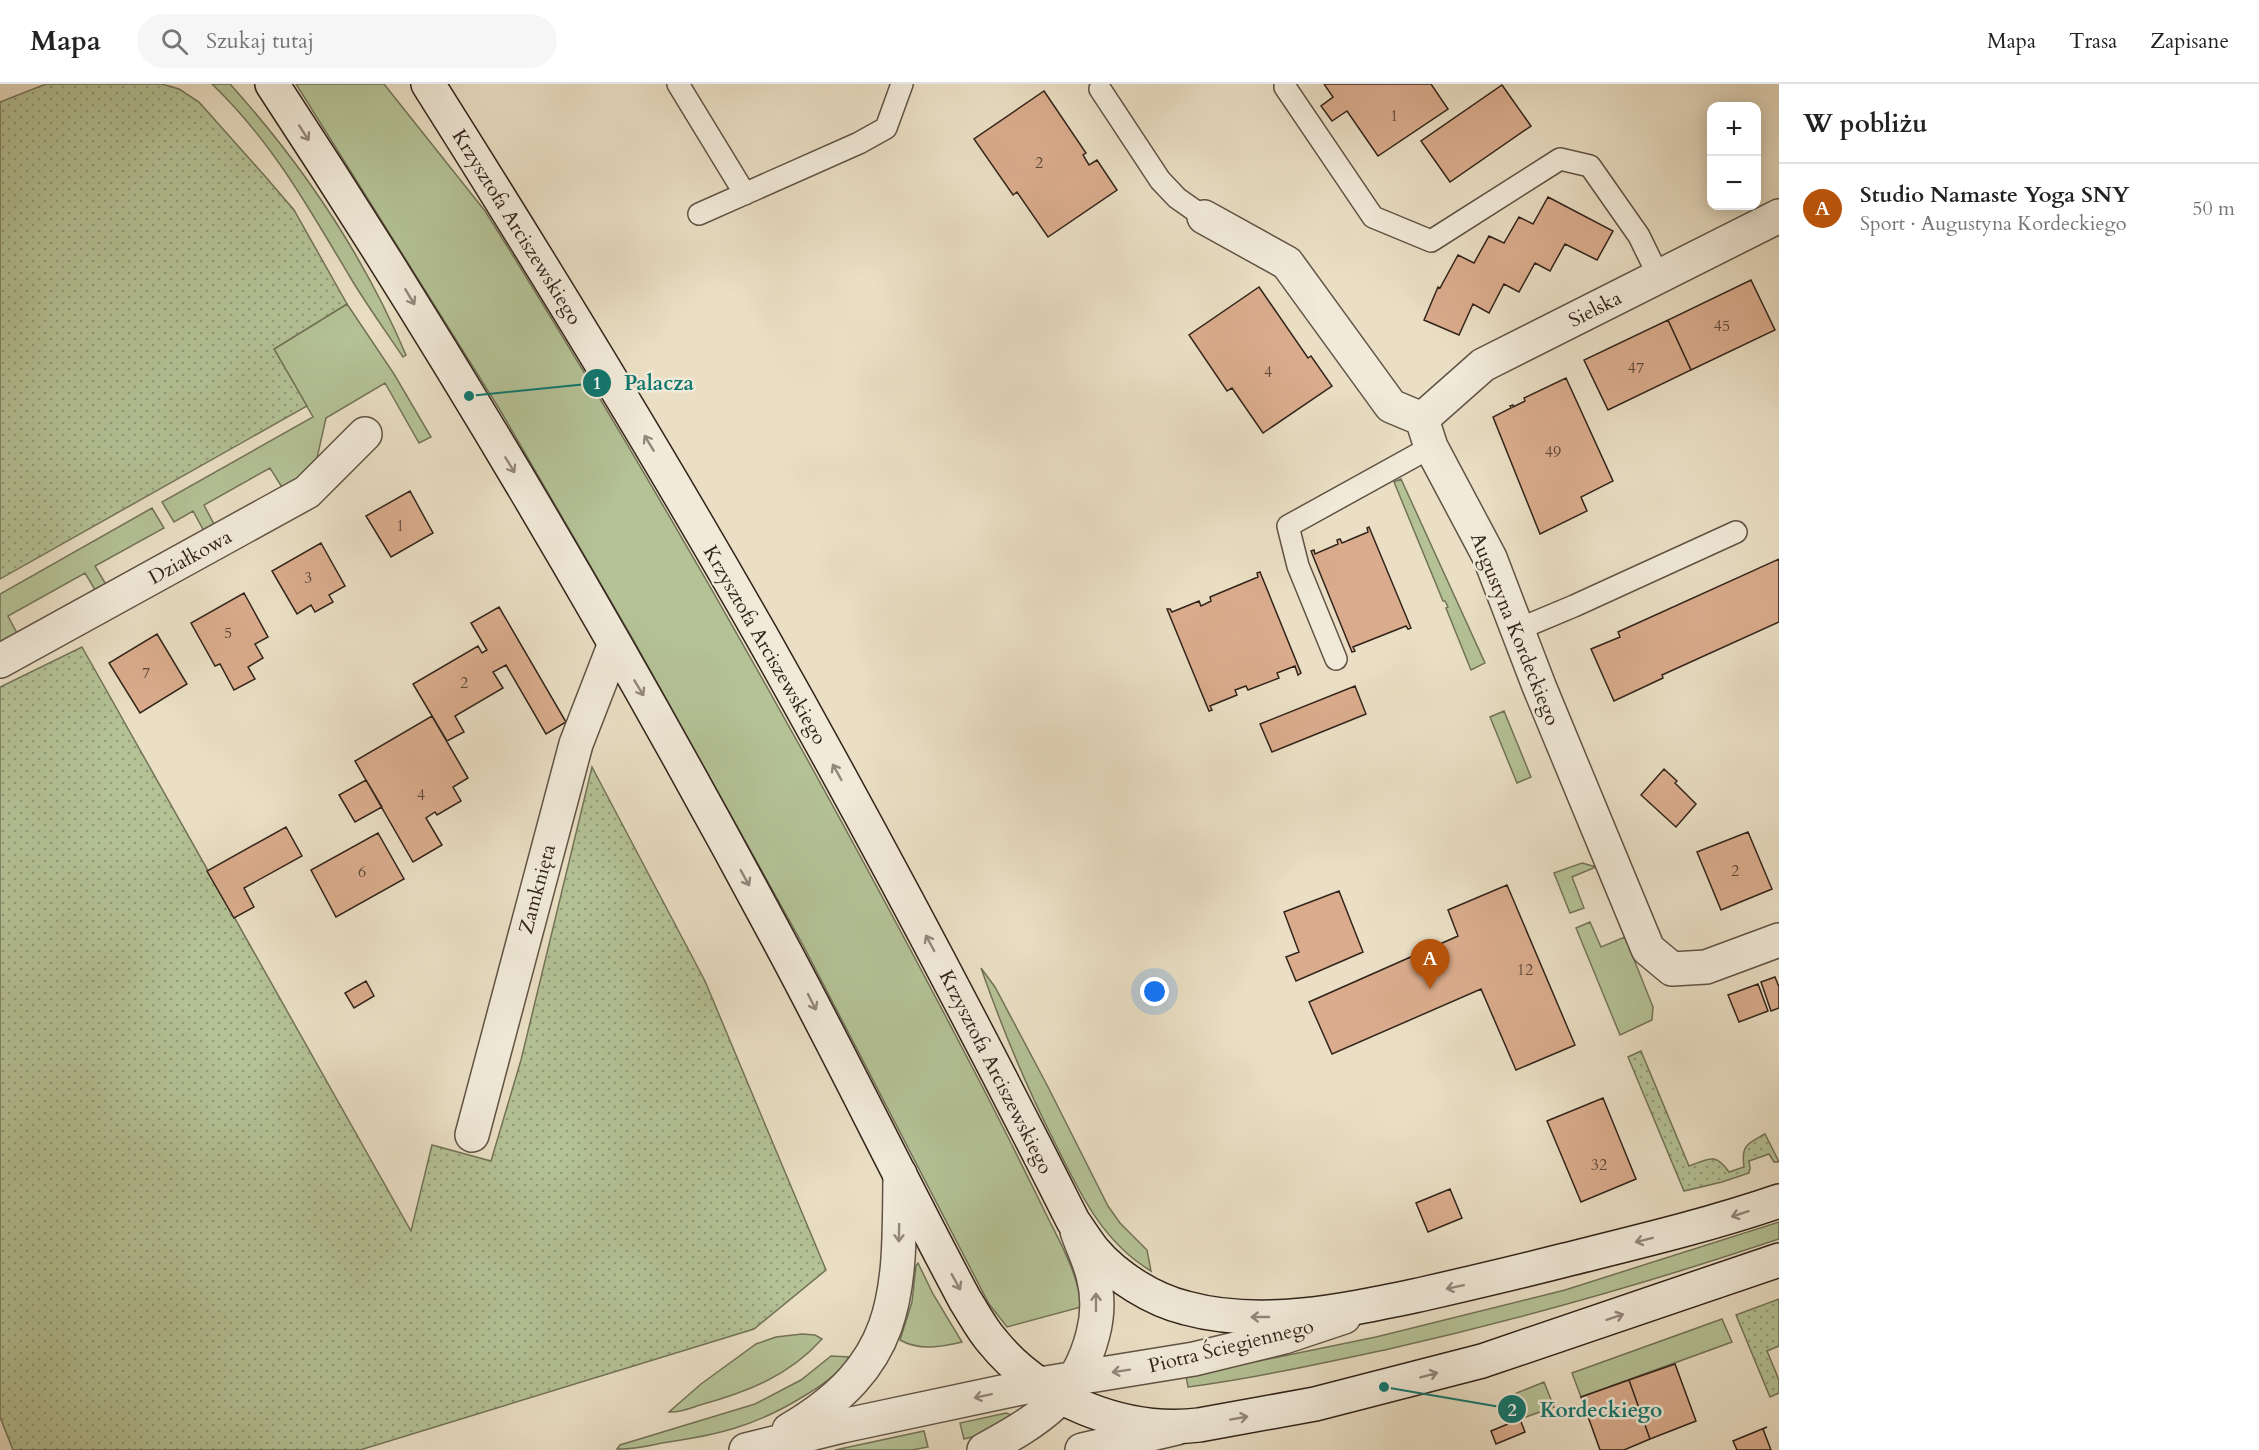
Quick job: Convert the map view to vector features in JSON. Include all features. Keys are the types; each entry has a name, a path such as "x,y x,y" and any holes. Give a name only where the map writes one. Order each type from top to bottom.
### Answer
{"main road":[{"name":"Krzysztofa Arciszewskiego","path":"428,84 614,383 761,635 917,920 1073,1221 1094,1275 1097,1297 1096,1322 1089,1353 1031,1424 984,1450"},
{"path":"273,86 404,288 566,559 651,707 785,950 965,1300 993,1343 1024,1372 1059,1387 1100,1413 1139,1425 1181,1427"},
{"name":"Sielska","path":"1426,433 1483,365 1779,216"},
{"path":"1204,218 1287,263 1391,406 1426,433"},
{"name":"Augustyna Kordeckiego","path":"1426,433 1490,558 1539,686 1648,949 1672,969 1706,967 1779,940"},
{"name":"Działkowa","path":"0,661 307,492 365,434"},
{"name":"Zamknięta","path":"472,1136 576,744 614,646"},
{"path":"748,1450 790,1430 825,1407 855,1379 865,1366 880,1338 892,1307 897,1276 900,1174"},
{"name":"Piotra Ściegiennego","path":"748,1450 842,1426 1059,1387 1194,1359 1284,1337 1380,1304 1501,1277 1701,1226 1779,1201"},
{"name":"Krzysztofa Arciszewskiego","path":"1073,1221 1095,1252 1116,1271 1156,1296 1184,1308 1221,1316 1281,1317 1380,1304"},
{"path":"1082,1450 1181,1427 1315,1404 1482,1361 1779,1260"}],"lane":[{"path":"678,84 745,194"},
{"path":"699,214 859,143 886,128 902,84"},
{"path":"1285,87 1373,217 1431,241 1560,159 1590,165 1639,236 1659,277"},
{"path":"1100,89 1160,180 1177,198 1204,218"},
{"path":"1336,659 1298,566 1288,526 1426,433"},
{"path":"1519,629 1736,532"}],"green space":[{"path":"46,84 162,84 179,89 199,102 294,210 347,304 274,349 307,406 0,579 0,102"},
{"path":"212,84 230,84 282,146 306,179 351,246 371,281 406,355 403,357 369,307 304,200 271,152 234,106"},
{"path":"296,84 384,84 485,211 685,543 859,853 980,1082 1058,1238 1077,1284 1081,1307 1007,1327 989,1304 803,945 634,641 500,410"},
{"path":"347,304 394,374 431,437 419,443 385,383 326,418 317,458 310,471 283,489 270,468 204,505 216,528 205,533 193,511 174,522 162,502 313,417 274,349"},
{"path":"1401,479 1485,663 1471,670 1446,608 1448,607 1443,601 1394,482"},
{"path":"152,508 164,528 95,566 108,588 97,593 85,573 8,616 19,637 0,646 0,594"},
{"path":"82,647 411,1231 432,1145 491,1161 521,1060 592,767 705,981 826,1270 754,1329 360,1450 13,1450 0,1417 0,687"},
{"path":"1504,711 1531,777 1517,783 1490,717"},
{"path":"1582,863 1596,867 1572,877 1584,908 1570,913 1554,873"},
{"path":"1590,922 1601,947 1625,937 1653,1007 1652,1020 1620,1035 1576,928"},
{"path":"981,968 995,987 1108,1206 1120,1223 1147,1250 1151,1271 1118,1245 1082,1196 1043,1120"},
{"path":"1641,1051 1689,1166 1715,1159 1729,1172 1744,1167 1743,1154 1747,1146 1765,1134 1779,1162 1774,1162 1769,1154 1749,1161 1749,1173 1684,1191 1628,1057"},
{"path":"1779,1222 1779,1239 1586,1299 1389,1349 1264,1375 1188,1387 1186,1376 1376,1337 1565,1290"},
{"path":"918,1263 933,1294 962,1342 923,1347 900,1340 912,1302"},
{"path":"1779,1299 1779,1346 1767,1351 1779,1380 1779,1393 1770,1397 1736,1315"},
{"path":"1722,1319 1732,1342 1581,1397 1572,1373"},
{"path":"815,1335 822,1339 796,1363 781,1373 734,1394 685,1410 669,1412 701,1384 756,1344 776,1337"},
{"path":"831,1356 849,1357 840,1369 823,1384 753,1422 719,1433 640,1448 617,1449 620,1445 755,1404 801,1380"},
{"path":"1544,1382 1554,1407 1520,1419 1518,1414 1505,1406 1502,1399"},
{"path":"1006,1413 1014,1416 1006,1428 964,1439 960,1423"},
{"path":"924,1431 928,1447 912,1450 835,1450"}],"building":[{"path":"1324,84 1431,84 1448,109 1378,156 1347,111 1332,121 1321,106 1333,97"},
{"path":"1502,85 1531,126 1450,182 1421,141"},
{"path":"1044,91 1086,153 1083,155 1089,165 1097,160 1117,190 1048,237 1017,192 1013,195 974,139"},
{"path":"1548,197 1613,231 1597,260 1565,244 1550,271 1535,263 1519,292 1504,284 1489,313 1473,304 1459,335 1424,320 1438,287 1440,288 1458,255 1474,263 1489,236 1504,243 1519,217 1533,224"},
{"path":"1751,280 1775,330 1691,370 1668,320"},
{"path":"1259,287 1308,358 1311,356 1332,386 1263,433 1232,388 1227,391 1189,335"},
{"path":"1668,320 1691,370 1608,410 1584,360"},
{"path":"1566,378 1613,481 1581,497 1587,511 1540,534 1493,417 1511,408 1510,406 1513,405 1513,407 1525,401 1524,398"},
{"path":"410,491 433,533 391,557 366,516"},
{"path":"1369,527 1411,628 1408,629 1406,626 1353,647 1355,651 1352,652 1311,551 1314,550 1315,554 1338,544 1337,540 1340,539 1342,543 1368,532"},
{"path":"321,543 345,586 329,595 333,602 315,612 311,605 297,614 272,571"},
{"path":"1779,559 1779,622 1662,675 1663,678 1614,701 1591,649 1620,637 1618,632"},
{"path":"1260,572 1301,673 1298,675 1295,666 1277,673 1279,678 1248,690 1246,686 1235,690 1237,695 1210,706 1212,710 1209,711 1167,609 1172,612 1199,601 1201,606 1211,601 1210,597 1258,577 1257,573"},
{"path":"244,593 268,637 255,644 263,658 248,667 255,679 234,690 220,664 215,666 191,623"},
{"path":"499,607 566,722 546,734 506,665 493,672 503,688 455,716 464,732 447,741 413,684 478,646 482,653 487,650 471,623"},
{"path":"157,634 187,684 140,713 109,663"},
{"path":"1355,686 1366,714 1272,752 1260,724"},
{"path":"432,716 468,778 453,787 461,801 437,815 435,812 426,818 442,845 413,862 355,761"},
{"path":"1664,769 1696,804 1676,827 1641,795"},
{"path":"366,780 382,807 355,822 339,795"},
{"path":"286,827 302,856 244,888 254,907 234,918 207,871"},
{"path":"1748,832 1772,889 1721,910 1697,852"},
{"path":"378,833 404,879 336,917 311,870"},
{"path":"1507,885 1575,1045 1516,1070 1481,989 1332,1054 1309,1002 1458,936 1448,910"},
{"path":"1339,891 1363,952 1296,981 1286,957 1299,952 1284,912"},
{"path":"1775,977 1779,987 1779,1008 1771,1011 1761,982"},
{"path":"366,981 374,996 354,1008 345,993"},
{"path":"1758,984 1768,1011 1739,1022 1728,995"},
{"path":"1603,1098 1636,1179 1581,1202 1547,1121"},
{"path":"1450,1189 1462,1218 1428,1232 1416,1203"},
{"path":"1675,1364 1696,1421 1650,1439 1629,1380"},
{"path":"1629,1380 1650,1439 1624,1450 1600,1450 1581,1397"},
{"path":"1520,1419 1525,1432 1496,1444 1491,1431"},
{"path":"1767,1427 1763,1429 1771,1450 1737,1450 1733,1441"}],"place":[{"name":"Palacza","path":"469,396"},
{"name":"Studio Namaste Yoga SNY","path":"1430,989"},
{"name":"Kordeckiego","path":"1384,1387"}]}
